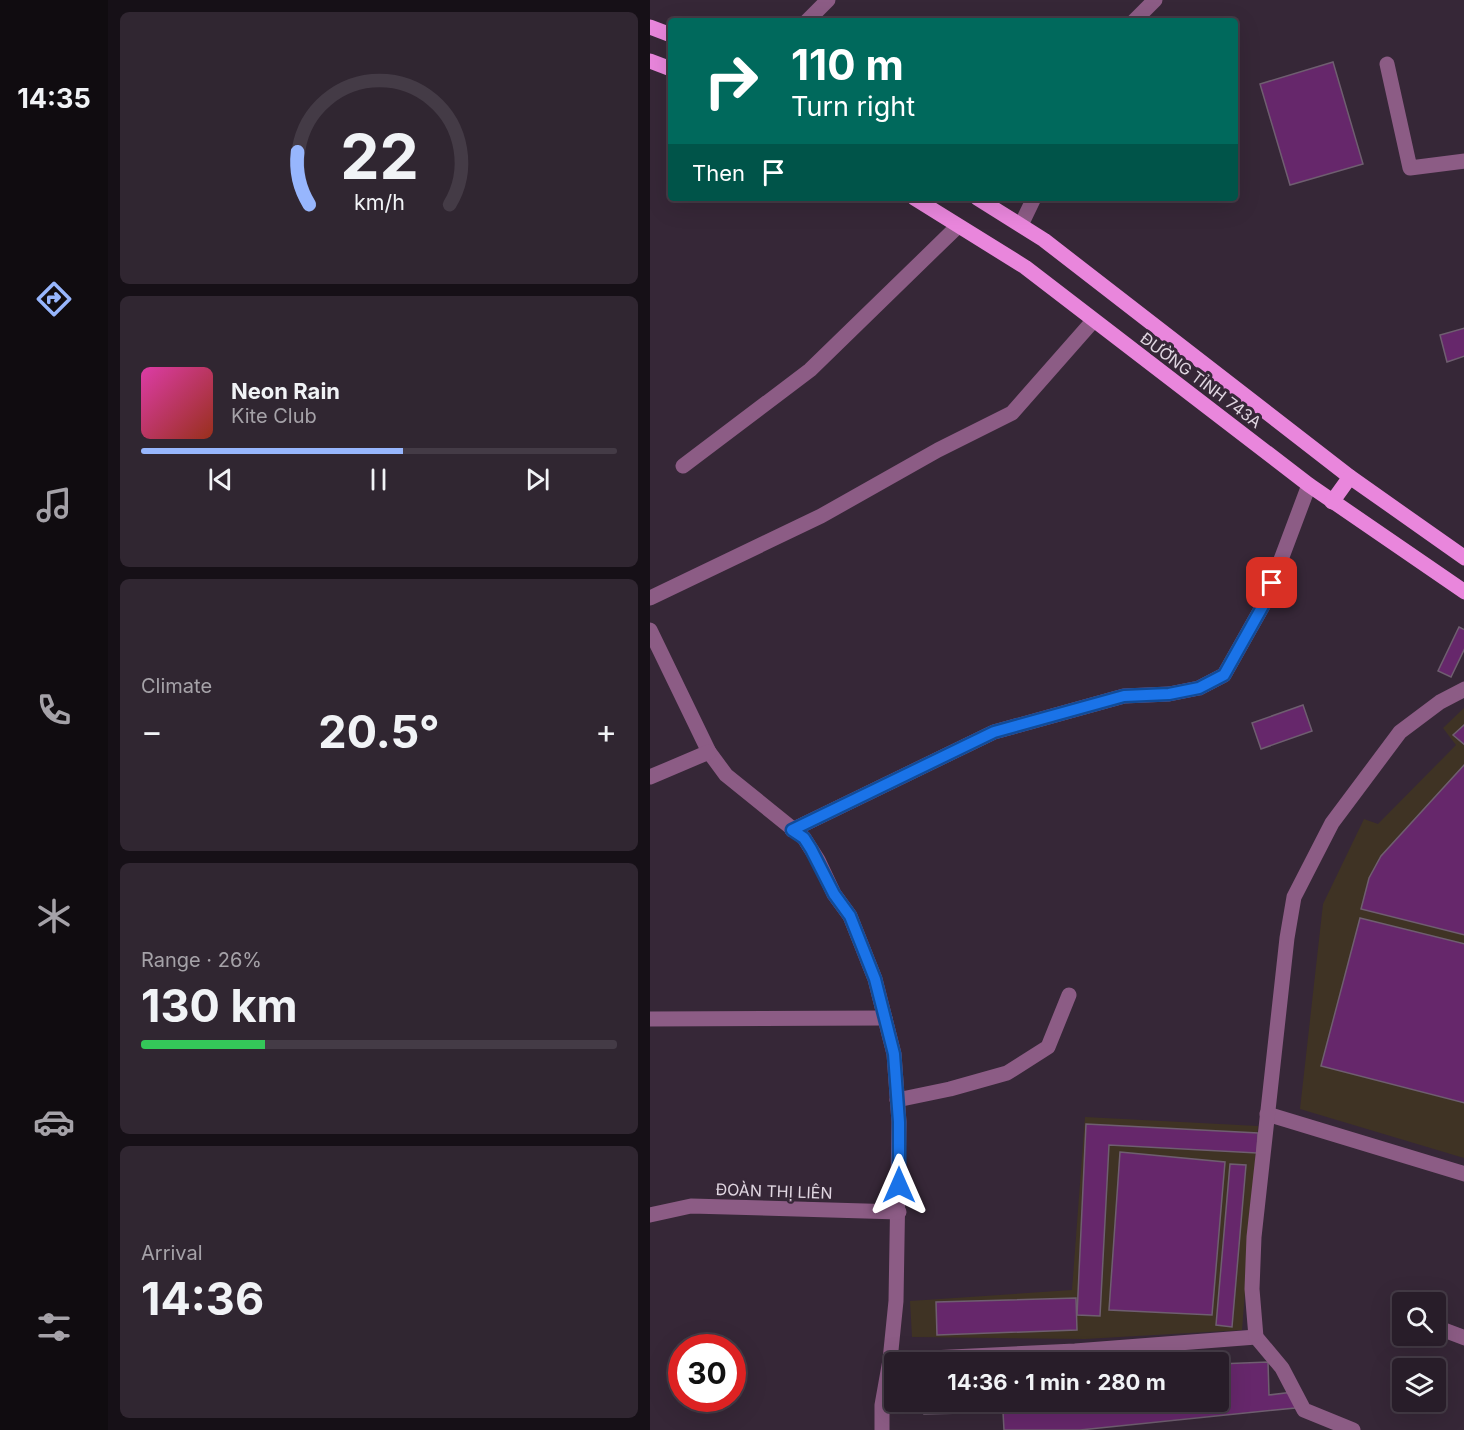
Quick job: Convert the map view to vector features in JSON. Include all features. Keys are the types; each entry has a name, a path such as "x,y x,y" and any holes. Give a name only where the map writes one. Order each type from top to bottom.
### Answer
{"main road":[{"path":"650,27 668,34"},
{"path":"650,62 668,68"},
{"name":"ĐƯỜNG TỈNH 743A","path":"919,201 1025,267 1309,486 1464,592"},
{"name":"ĐƯỜNG TỈNH 743A","path":"982,201 1044,240 1350,477 1464,558"},
{"path":"1332,502 1350,477"}],"street":[{"path":"810,18 828,0"},
{"path":"1137,18 1156,0"},
{"path":"1387,64 1410,168 1464,161"},
{"path":"1021,225 1033,201"},
{"path":"683,466 810,370 958,226"},
{"path":"650,598 821,516 938,450 1012,413 1093,321"},
{"path":"792,830 994,732 1124,696 1169,694 1199,688 1224,675 1265,602 1309,486"},
{"path":"650,630 709,752 726,776 804,838 834,894 850,916 875,979 894,1054 897,1100 899,1212 896,1301 891,1352"},
{"path":"1353,1430 1304,1410 1282,1368 1256,1336 1252,1289 1254,1237 1287,938 1294,897 1332,823 1400,732 1440,702 1464,689"},
{"path":"650,777 709,752"},
{"path":"897,1100 950,1089 1007,1073 1048,1047 1069,995"},
{"path":"650,1019 885,1018"},
{"path":"1266,1114 1464,1174"},
{"name":"ĐOÀN THỊ LIÊN","path":"650,1215 691,1206 899,1212"},
{"path":"1446,1331 1464,1338"},
{"path":"1054,1352 1256,1336"},
{"path":"882,1430 884,1394"}],"shaded area":[{"path":"1464,708 1464,1158 1300,1109 1323,904 1364,819 1378,824 1456,745 1443,728"},
{"path":"1085,1117 1258,1126 1242,1330 1085,1339 912,1337 910,1301 1072,1290"}],"building":[{"path":"1333,62 1363,164 1290,185 1260,84"},
{"path":"1465,328 1465,356 1447,362 1440,335"},
{"path":"1459,627 1465,630 1465,648 1451,677 1438,671"},
{"path":"1303,705 1312,731 1261,749 1252,723"},
{"path":"1465,724 1465,745 1453,735"},
{"path":"1465,764 1465,935 1361,909 1369,878 1381,856"},
{"path":"1360,918 1465,944 1465,1103 1321,1066"},
{"path":"1086,1124 1258,1133 1257,1153 1109,1145 1100,1316 1077,1315"},
{"path":"1120,1152 1225,1162 1212,1315 1109,1310"},
{"path":"1230,1164 1246,1165 1232,1327 1216,1325"},
{"path":"1076,1298 1077,1330 937,1335 936,1302"},
{"path":"1268,1362 1269,1395 1293,1392 1295,1408 1080,1430 1004,1430 1003,1412 1229,1412 1229,1364"},
{"path":"924,1412 1003,1412 924,1414"}],"route":[{"path":"899,1185 899,1122 894,1054 875,979 850,916 834,894 818,860 804,838 792,830 994,732 1124,696 1169,694 1199,688 1224,675 1265,602 1272,583"}]}
